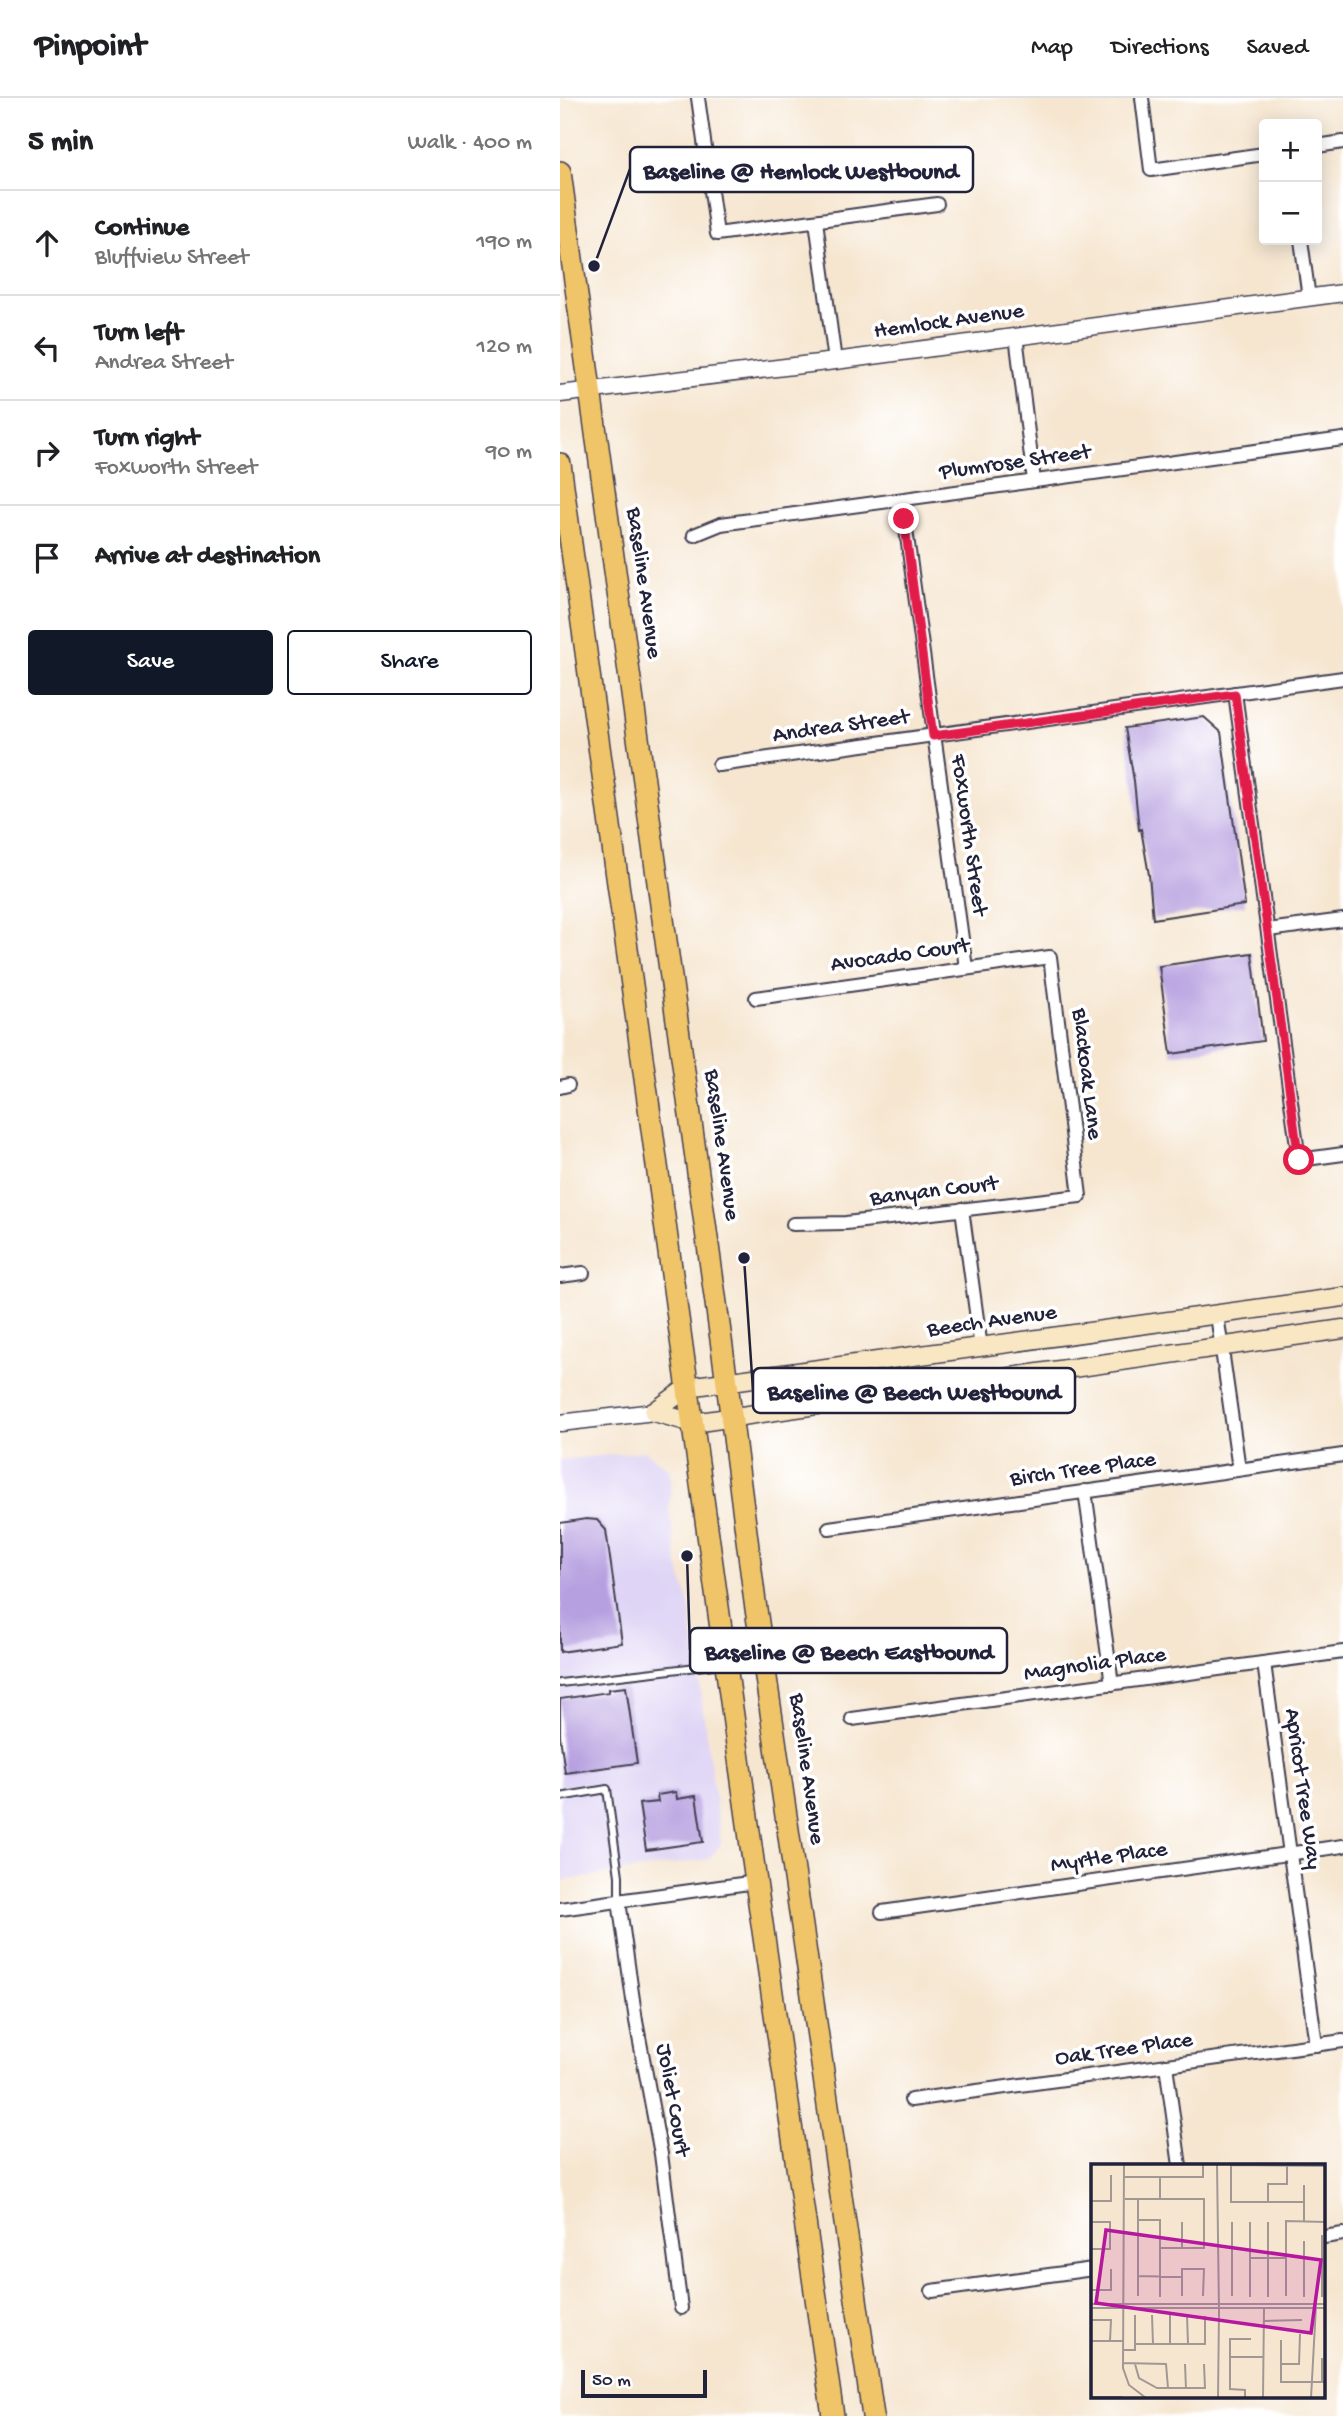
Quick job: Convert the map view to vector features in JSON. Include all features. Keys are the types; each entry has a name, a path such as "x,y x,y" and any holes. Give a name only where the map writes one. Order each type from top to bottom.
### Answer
{"main road":[{"name":"Baseline Avenue","path":"560,172 755,1602 873,2416"},
{"path":"560,464 756,1882 833,2416"},
{"name":"Beech Avenue","path":"654,1412 688,1388 1343,1297"},
{"name":"Beech Avenue","path":"654,1412 693,1423 1343,1329"}],"street":[{"path":"698,98 717,234 937,204"},
{"path":"1142,98 1151,170 1259,155"},
{"path":"1322,145 1343,142"},
{"path":"816,221 835,360"},
{"path":"1302,245 1308,298"},
{"name":"Hemlock Avenue","path":"560,394 1343,293"},
{"path":"1016,336 1034,481"},
{"name":"Plumrose Street","path":"694,535 721,524 1343,439"},
{"name":"Foxworth Street","path":"902,500 966,968"},
{"name":"Andrea Street","path":"719,765 1343,678"},
{"path":"1235,694 1299,1160 1343,1154"},
{"path":"1268,930 1343,920"},
{"name":"Avocado Court","path":"756,998 1050,957"},
{"name":"Blackoak Lane","path":"1050,957 1080,1196"},
{"name":"Banyan Court","path":"793,1224 846,1223 1080,1196"},
{"path":"962,1209 981,1348"},
{"path":"560,1276 583,1273"},
{"path":"1217,1315 1239,1469"},
{"name":"Beech Avenue","path":"560,1423 654,1412"},
{"name":"Birch Tree Place","path":"829,1528 1343,1455"},
{"path":"1085,1491 1112,1684"},
{"name":"Magnolia Place","path":"852,1719 1343,1652"},
{"name":"Apricot Tree Way","path":"1264,1663 1316,2045"},
{"name":"Myrtle Place","path":"882,1912 1343,1846"},
{"path":"560,1909 756,1882"},
{"name":"Joliet Court","path":"619,1901 636,2021 661,2154 681,2308"},
{"name":"Oak Tree Place","path":"911,2100 1343,2041"},
{"path":"1166,2065 1180,2164"},
{"path":"932,2291 1091,2269"}],"lane":[{"path":"560,1683 727,1664"},
{"path":"560,1797 607,1789 619,1877 619,1901"}],"shaded area":[{"path":"645,1451 669,1469 671,1479 669,1507 678,1566 688,1598 721,1844 709,1859 560,1881 560,1460"}],"building":[{"path":"1204,717 1221,732 1245,905 1153,919 1149,875 1141,829 1139,830 1125,728"},
{"path":"1252,953 1263,1041 1171,1054 1159,966"},
{"path":"597,1520 606,1530 622,1643 560,1652 560,1523"},
{"path":"626,1687 637,1763 565,1773 560,1736 560,1699"},
{"path":"676,1792 677,1799 696,1796 703,1842 646,1850 639,1804 658,1802 657,1795"}],"place":[{"name":"Baseline @ Hemlock Westbound","path":"594,266"},
{"name":"Baseline @ Beech Westbound","path":"744,1258"},
{"name":"Baseline @ Beech Eastbound","path":"687,1556"}],"route":[{"path":"904,519 933,736 1235,694 1299,1160"}]}
